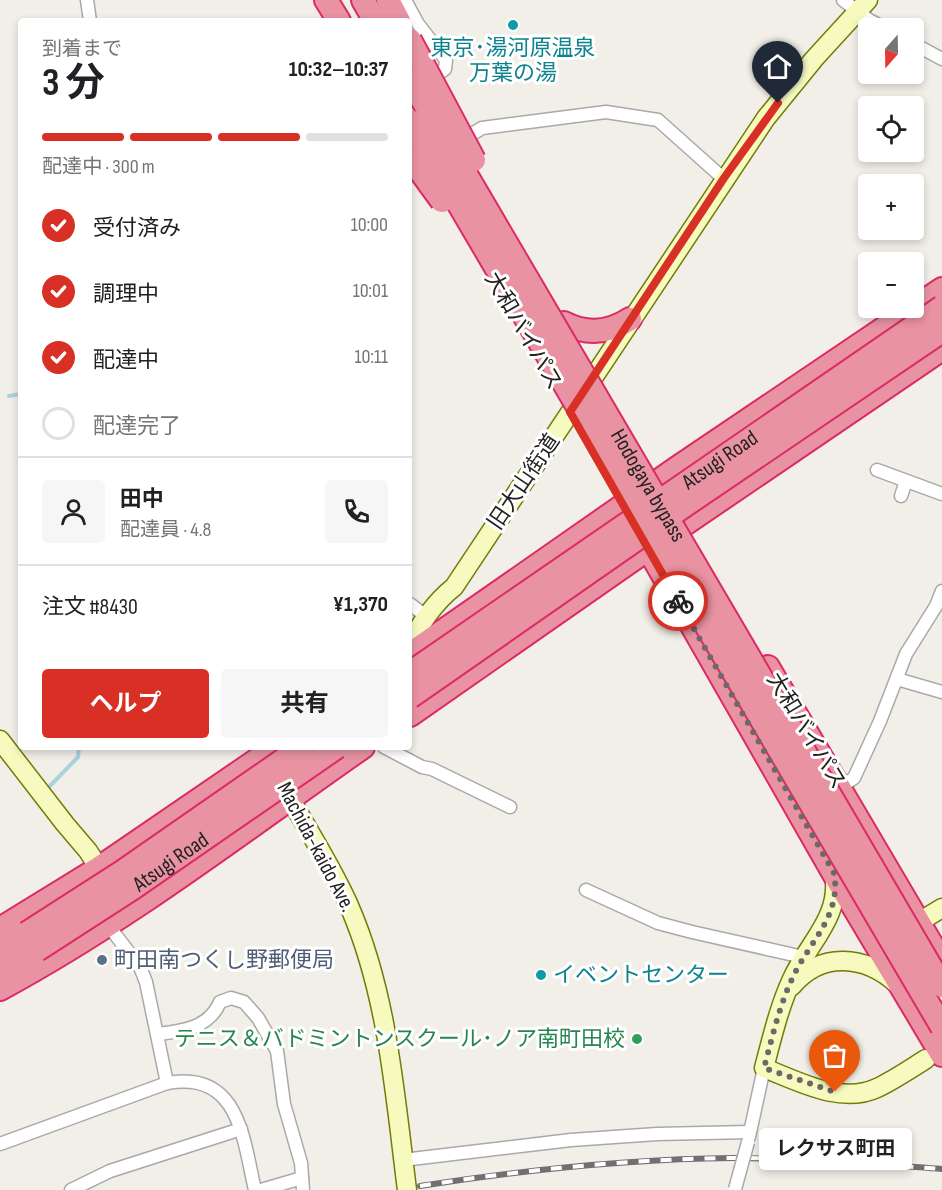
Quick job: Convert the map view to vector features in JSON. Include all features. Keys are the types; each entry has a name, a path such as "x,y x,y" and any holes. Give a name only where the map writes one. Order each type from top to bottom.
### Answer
{"highway":[{"path":"311,0 321,18"},
{"path":"326,0 337,18"},
{"path":"338,0 348,18"},
{"path":"363,0 373,18"},
{"path":"369,0 379,18"},
{"path":"388,0 397,18"},
{"path":"412,44 558,322 582,330 605,331 630,319"},
{"name":"大和バイパス","path":"412,81 455,144 558,322"},
{"name":"Hodogaya bypass","path":"412,81 594,383 942,986"},
{"name":"Hodogaya bypass","path":"412,124 942,1027"},
{"name":"大和バイパス","path":"412,141 903,989 934,1057"},
{"path":"412,160 512,296"},
{"path":"412,653 623,505 942,289"},
{"name":"Atsugi Road","path":"412,672 942,307"},
{"name":"Atsugi Road","path":"412,696 684,506 942,331"},
{"path":"412,714 600,582 942,349"},
{"name":"大和バイパス","path":"594,383 658,481 942,962"},
{"path":"722,438 719,441 719,453 726,466 757,477"},
{"path":"571,541 579,541 584,545 599,568 600,582"},
{"path":"0,929 99,868 268,750"},
{"name":"Atsugi Road","path":"0,970 122,872 298,750"},
{"name":"Atsugi Road","path":"0,948 32,942 133,888 333,750"},
{"path":"0,989 46,964 108,925 359,750"},
{"path":"99,868 118,894 134,902 143,901"}],"street":[{"path":"87,0 90,18"},
{"path":"405,0 418,24 447,60 445,69 440,74 412,81"},
{"path":"856,4 873,18"},
{"name":"旧大山街道","path":"412,640 444,595 454,587 570,412 594,383 630,319 724,178 766,118 856,4"},
{"path":"924,49 942,59"},
{"path":"455,144 482,128 606,112 658,120 724,178"},
{"path":"877,470 942,494"},
{"path":"901,496 906,481"},
{"path":"454,587 450,606 463,617"},
{"path":"839,788 854,778 906,654 936,606 942,591"},
{"path":"412,606 427,617"},
{"path":"897,679 942,692"},
{"path":"0,740 99,868"},
{"name":"Machida-kaido Ave.","path":"269,750 290,798 333,873 351,910 365,950 380,1002 407,1190"},
{"path":"390,750 510,807"},
{"path":"735,1190 778,1014 804,957 830,914 836,890 834,873"},
{"path":"586,890 658,923 804,957"},
{"path":"919,922 942,908"},
{"path":"108,925 140,967 152,1000 167,1083"},
{"path":"786,993 796,981 814,969 835,961 849,960 861,962 880,971 903,989"},
{"path":"158,1034 184,1031 202,1024 216,1012 220,1002 231,998 244,1002 258,1018 277,1051 284,1104 301,1163 303,1185 261,1190"},
{"path":"764,1068 821,1089 849,1094 876,1089 934,1057"},
{"path":"0,1144 167,1083 191,1081 205,1084 219,1092 230,1103 241,1129 255,1190"},
{"path":"71,1190 110,1171 241,1129"},
{"path":"403,1160 571,1140 657,1134 749,1137"}],"waterway":[{"path":"9,396 18,394"},
{"path":"48,788 78,757 79,750"}],"railway":[{"path":"420,1186 576,1166 694,1159 785,1159 942,1169"}],"way so far":[{"path":"678,601 834,873 836,890 830,914 792,979 778,1014 764,1068 835,1092"}],"place":[{"name":"東京･湯河原温泉 万葉の湯","path":"513,25"},
{"name":"町田南つくし野郵便局","path":"102,960"},
{"name":"イベントセンター","path":"541,975"},
{"name":"テニス＆バドミントンスクール･ノア南町田校","path":"637,1039"},
{"name":"レクサス町田","path":"835,1092"}],"route":[{"path":"678,601 570,412 724,178 778,103"}]}
